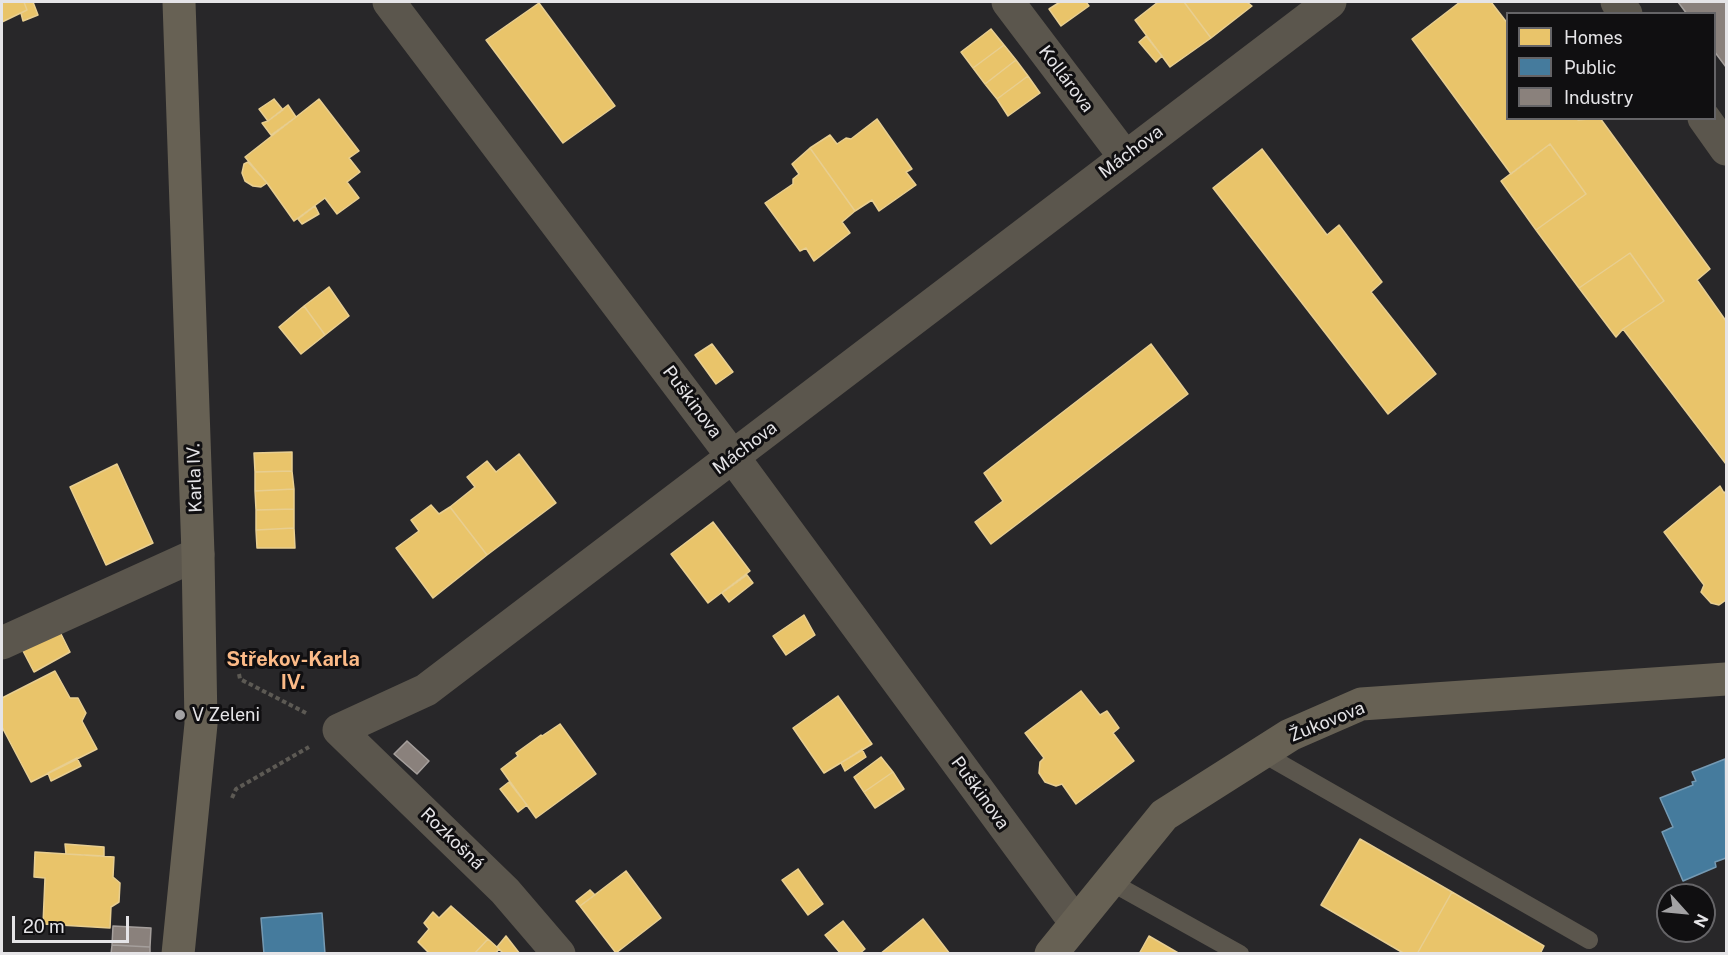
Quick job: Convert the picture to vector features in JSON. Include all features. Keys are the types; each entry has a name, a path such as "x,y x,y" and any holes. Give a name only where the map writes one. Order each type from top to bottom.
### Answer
{"street":[{"name":"Karla IV.","path":"178,954 201,724 198,554 179,2"},
{"name":"Puškinova","path":"389,2 733,457 1076,922"},
{"name":"Kollárova","path":"1008,2 1125,157"},
{"name":"Máchova","path":"339,730 426,690 1330,2"},
{"path":"1705,120 1726,149"},
{"path":"2,643 198,554"},
{"name":"Žukovova","path":"1051,954 1164,814 1290,735 1361,704 1726,679"},
{"name":"Rozkošná","path":"339,730 506,891 559,954"}],"lane":[{"path":"1262,753 1589,940"},
{"path":"1109,881 1240,954"}],"path":[{"path":"237,668 240,679 339,730"},
{"path":"232,799 236,789 339,730"}],"building: Homes":[{"path":"2,2 24,2 27,10 2,22"},
{"path":"24,2 33,2 38,15 23,21 21,13 27,10"},
{"path":"1060,2 1086,2 1089,6 1061,26 1049,9"},
{"path":"1158,2 1184,2 1211,38 1170,67 1135,20"},
{"path":"1184,2 1247,2 1252,6 1211,38"},
{"path":"1460,2 1491,2 1506,21 1506,120 1601,120 1710,269 1697,280 1726,321 1726,464 1623,329 1664,301 1630,253 1579,288 1536,230 1586,194 1550,144 1511,174 1412,39"},
{"path":"539,3 615,106 563,143 486,40"},
{"path":"991,29 1004,45 973,68 961,52"},
{"path":"1146,36 1162,56 1156,62 1139,42"},
{"path":"1004,45 1016,60 985,84 973,68"},
{"path":"1016,60 1028,76 997,99 985,84"},
{"path":"1028,76 1040,93 1008,116 997,99"},
{"path":"274,99 283,110 268,121 259,109"},
{"path":"319,99 359,151 349,158 360,172 347,182 359,198 337,214 325,198 294,221 245,157"},
{"path":"288,105 296,117 271,135 262,123"},
{"path":"877,119 912,169 906,172 916,185 879,211 872,200 855,211 810,148 830,135 837,144 846,138 851,139"},
{"path":"1550,144 1586,194 1536,230 1501,181"},
{"path":"810,148 855,211 842,222 850,233 814,261 806,248 800,251 765,203 793,184 793,179 799,174 792,164"},
{"path":"1262,149 1327,235 1339,225 1382,282 1371,292 1436,374 1388,414 1213,188"},
{"path":"248,162 267,183 261,187 253,186 245,181 242,173 244,164"},
{"path":"315,206 319,214 302,224 298,219"},
{"path":"1630,253 1664,301 1623,329 1616,337 1579,288"},
{"path":"329,287 349,316 325,335 304,306"},
{"path":"304,306 325,335 301,354 279,327"},
{"path":"712,344 733,372 716,384 695,355"},
{"path":"1151,344 1188,394 991,544 975,522 1003,501 984,473"},
{"path":"292,452 292,471 255,472 254,453"},
{"path":"519,454 556,503 487,555 450,507 475,487 467,477 487,461 496,472"},
{"path":"117,464 153,543 106,565 70,487"},
{"path":"292,471 294,489 255,491 255,472"},
{"path":"1720,486 1724,493 1726,491 1726,600 1719,605 1711,603 1701,592 1704,585 1664,532"},
{"path":"294,489 294,509 256,510 255,491"},
{"path":"431,505 439,514 450,507 487,555 433,598 396,548 419,531 411,520"},
{"path":"294,509 294,528 256,530 256,510"},
{"path":"713,522 750,571 708,603 671,554"},
{"path":"294,528 295,548 257,548 256,530"},
{"path":"747,575 753,583 729,602 722,593"},
{"path":"804,615 815,635 786,655 773,636"},
{"path":"59,630 70,652 34,672 22,649"},
{"path":"55,671 70,698 78,698 86,713 82,721 97,749 31,782 2,727 2,698"},
{"path":"1081,691 1100,715 1107,711 1119,728 1113,733 1134,761 1076,804 1062,784 1056,786 1045,782 1039,773 1040,762 1044,758 1025,733"},
{"path":"838,696 872,744 824,773 793,728"},
{"path":"560,724 596,774 536,818 501,769 518,756 516,753"},
{"path":"862,749 866,757 845,771 841,763"},
{"path":"881,757 893,772 864,792 854,777"},
{"path":"77,758 81,766 51,781 48,773"},
{"path":"893,772 904,789 875,808 864,792"},
{"path":"509,782 527,805 518,812 500,789"},
{"path":"1360,839 1452,892 1417,954 1405,954 1321,905"},
{"path":"65,844 104,847 104,856 66,854"},
{"path":"35,852 114,857 113,877 120,883 119,902 111,907 110,928 43,924 45,878 34,877"},
{"path":"798,869 823,904 808,915 782,880"},
{"path":"626,871 661,918 616,953 580,906"},
{"path":"590,890 595,895 580,906 576,901"},
{"path":"1452,892 1544,946 1540,954 1417,954"},
{"path":"451,906 488,939 474,954 430,954 418,942 429,929 424,923 433,912 439,918"},
{"path":"923,919 950,954 880,954"},
{"path":"843,921 865,949 859,954 841,954 825,935"},
{"path":"506,936 520,954 504,954 497,947"},
{"path":"1149,936 1180,954 1139,954"},
{"path":"488,939 499,949 495,954 474,954"}],"building: Public":[{"path":"1725,759 1726,858 1715,862 1716,867 1683,881 1662,832 1673,827 1660,798 1693,785 1692,782 1696,781 1692,772"},
{"path":"322,913 325,954 264,954 261,918"}],"building: Industry":[{"path":"1678,2 1726,2 1726,67 1716,54 1716,12 1686,12"},
{"path":"407,741 429,761 417,774 394,754"},
{"path":"113,926 151,928 150,947 112,945"},
{"path":"112,945 150,947 150,954 111,954"}],"place":[{"name":"V Zeleni","path":"180,715"}],"district":[{"name":"Střekov-Karla IV.","path":"293,672"}]}
